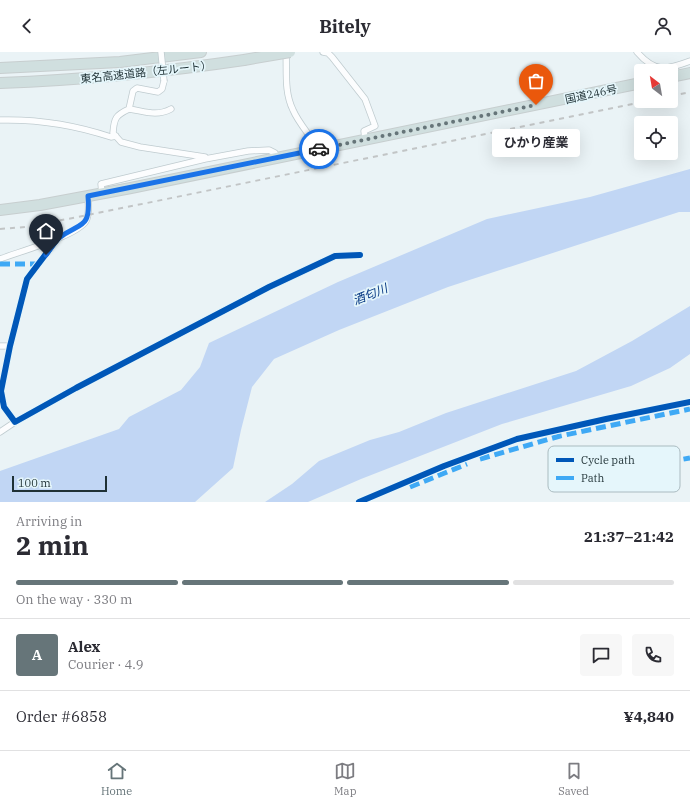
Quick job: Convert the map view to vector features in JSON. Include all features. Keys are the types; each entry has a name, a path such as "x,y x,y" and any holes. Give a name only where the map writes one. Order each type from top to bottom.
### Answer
{"highway":[{"path":"0,68 120,62 201,52"},
{"name":"東名高速道路（左ルート）","path":"0,83 75,80 145,74 290,52"},
{"path":"678,76 690,73"},
{"name":"国道246号","path":"0,210 102,194 634,84"}],"street":[{"path":"129,109 133,90 137,88 158,92 162,89 164,82 160,52"},
{"path":"286,52 287,90 289,100 293,111 318,149"},
{"path":"323,52 328,53 332,57 365,99 369,107 375,126 364,131 365,139"},
{"path":"638,52 646,62 655,67 668,68 690,61"},
{"path":"171,109 163,113 152,114 129,109 116,116 113,133 122,142 140,147 205,156 207,158"},
{"path":"0,120 27,120 55,123 111,137 116,136"},
{"path":"102,194 101,184 207,158 248,151 269,150 275,153 276,158"},
{"path":"0,259 58,238 84,223 88,215 88,196"},
{"path":"16,422 4,407 1,391 10,346 27,279 58,238"},
{"path":"0,432 90,380 269,287 335,256 360,254"},
{"path":"0,346 10,346"}],"water":[{"name":"酒匂川","path":"690,169 690,212 679,212 448,287 339,330 274,359 252,387 233,468 195,502 0,502 0,471 119,429 129,417 181,390 200,367 209,343 338,282 487,219 590,197"},
{"path":"690,306 690,354 670,368 631,386 502,424 361,479 308,502 265,502 292,484 319,461 370,440 399,432 446,413 576,371 632,341"}],"railway":[{"path":"678,95 690,92"},
{"path":"0,229 26,227 88,215 634,104"}],"marked path":[{"path":"0,264 39,264"},
{"path":"480,459 560,436 690,409"},
{"path":"680,460 690,458"},
{"path":"410,487 467,464"}],"cycle path":[{"path":"58,238 27,279 10,346 1,391 4,407 15,422 76,388 269,287 335,256 360,255"},
{"path":"359,502 444,466 517,439 690,402"}],"way so far":[{"path":"319,149 536,105"}],"place":[{"name":"ひかり産業","path":"536,105"}],"route":[{"path":"46,255 58,238 79,227 87,219 89,205 88,196 319,149"}]}
